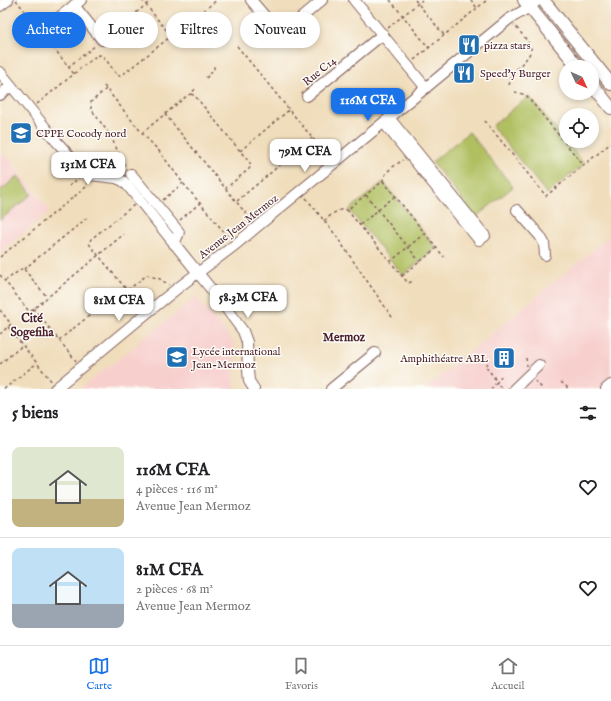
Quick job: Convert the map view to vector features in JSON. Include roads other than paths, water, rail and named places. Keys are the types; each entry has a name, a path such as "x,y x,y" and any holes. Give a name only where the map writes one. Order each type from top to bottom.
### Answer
{"main road":[{"path":"543,0 611,84"},
{"path":"529,2 573,60"},
{"path":"599,93 611,108"}],"street":[{"path":"0,6 8,0"},
{"path":"251,0 274,27 287,29 294,25 322,0"},
{"path":"354,0 426,88"},
{"name":"Avenue Jean Mermoz","path":"56,388 175,290 235,245 301,192 529,2"},
{"path":"66,12 77,3 94,28"},
{"name":"Rue C14","path":"307,96 382,34"},
{"path":"0,72 57,142 87,174 116,178 123,181 198,273 243,331 247,342 249,381 254,389"},
{"path":"0,95 11,86"},
{"path":"387,121 482,238 409,155 387,121"},
{"path":"131,174 179,233 174,244"},
{"path":"517,210 540,236 544,243 545,255"},
{"path":"331,389 375,353"},
{"path":"514,389 540,365"},
{"path":"606,389 611,385"}],"place":[{"name":"pizza stars","path":"469,45"},
{"name":"Speed'y Burger","path":"464,73"},
{"name":"CPPE Cocody nord","path":"21,133"},
{"name":"Lycée international Jean-Mermoz","path":"177,357"},
{"name":"Amphithéatre ABL","path":"504,358"}],"district":[{"name":"Cité Sogefiha","path":"32,325"},
{"name":"Mermoz","path":"344,337"}]}
